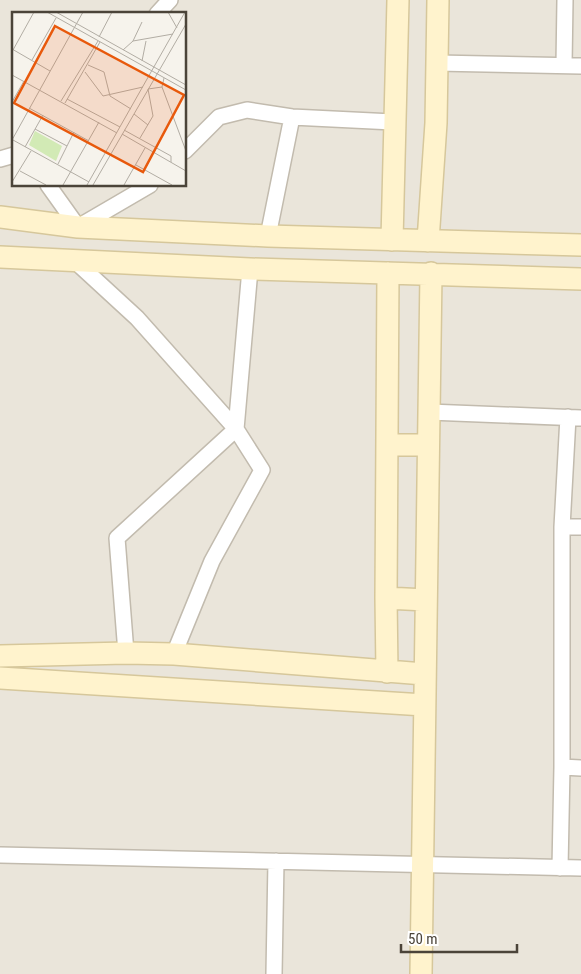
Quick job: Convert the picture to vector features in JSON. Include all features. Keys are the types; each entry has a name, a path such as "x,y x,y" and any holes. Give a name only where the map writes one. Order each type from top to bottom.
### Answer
{"street":[{"path":"159,12 170,0"},
{"path":"392,240 393,122 398,0"},
{"path":"428,241 436,123 438,0"},
{"path":"564,65 565,0"},
{"path":"437,64 581,66"},
{"path":"186,150 219,116 247,110 292,117 393,122"},
{"path":"268,236 292,117"},
{"path":"49,186 78,227"},
{"path":"78,227 148,186"},
{"path":"0,217 78,227 268,236 581,245"},
{"path":"0,257 250,269 581,278"},
{"path":"75,262 137,318 236,428 262,470 212,561 174,654"},
{"path":"126,653 117,538 236,428 250,269"},
{"path":"387,672 388,273"},
{"path":"421,974 431,273"},
{"path":"429,412 575,418 562,527 560,868"},
{"path":"387,445 428,445"},
{"path":"562,527 581,526"},
{"path":"386,598 426,600"},
{"path":"0,656 126,653 174,654 424,674"},
{"path":"0,678 424,705"},
{"path":"562,767 581,768"},
{"path":"0,855 581,868"},
{"path":"274,974 276,861"}],"shaded area":[{"path":"0,0 581,0 581,974 0,974"}]}
